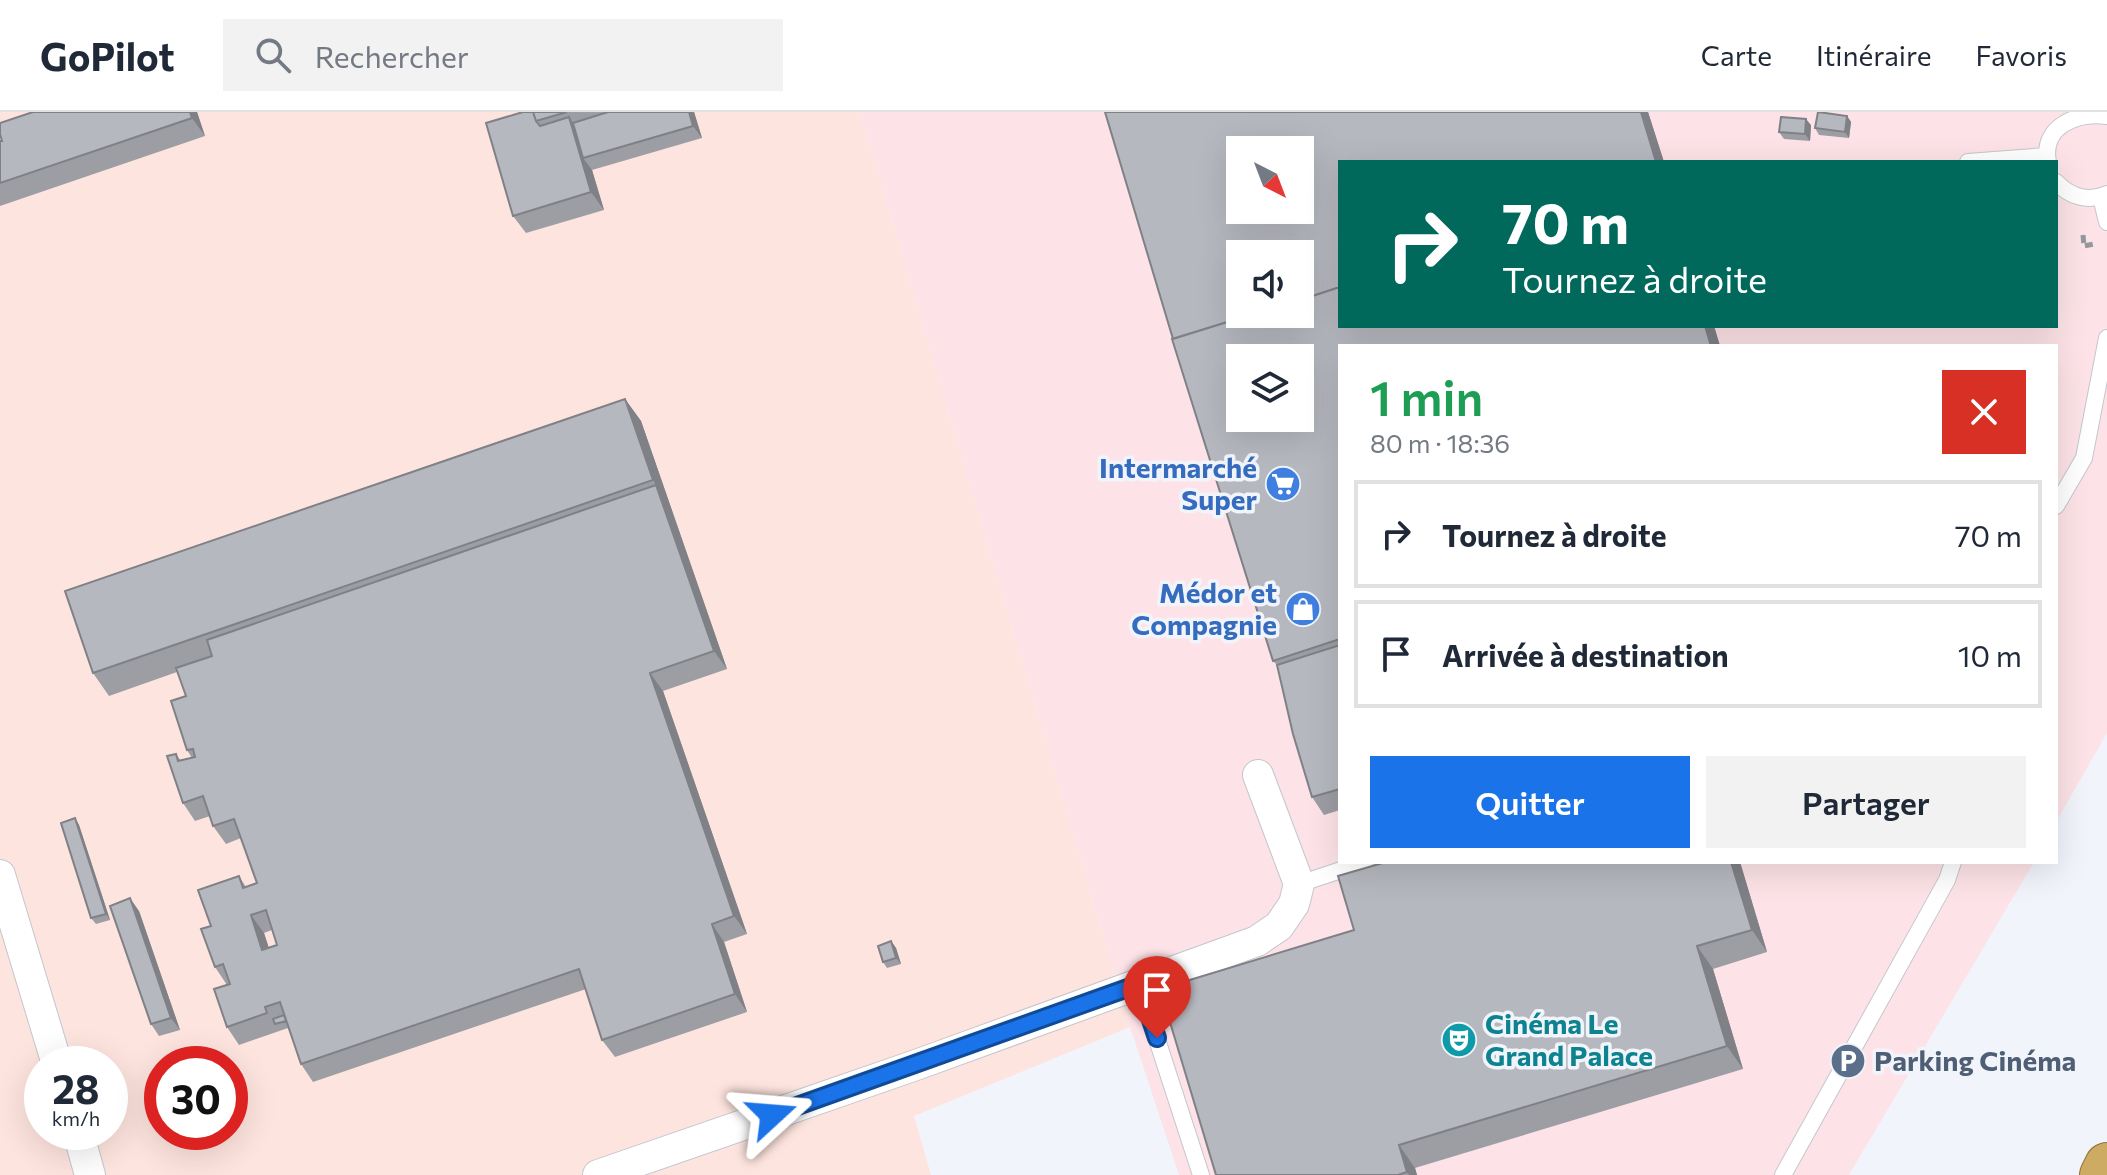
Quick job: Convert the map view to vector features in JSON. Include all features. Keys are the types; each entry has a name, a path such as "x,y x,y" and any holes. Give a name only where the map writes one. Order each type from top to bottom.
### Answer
{"highway":[{"path":"2102,1175 2107,1165"}],"street":[{"path":"598,1175 916,1065 1257,941 1279,926 1294,904 1299,884 1258,775"},
{"path":"0,875 52,1046"},
{"path":"83,1150 90,1175"}],"lane":[{"path":"2021,160 2047,159 2049,142 2055,129 2078,113 2094,112 2107,116"},
{"path":"2058,184 2070,194 2086,199 2104,196 2107,222"},
{"path":"2058,503 2084,458 2107,338"},
{"path":"1299,884 1359,864"},
{"path":"1783,1175 1947,880 1952,864"},
{"path":"1139,984 1201,1175"}],"shaded area":[{"path":"0,112 860,112 1130,1027 914,1116 931,1175 0,1175"},
{"path":"860,112 2107,112 2107,733 2058,819 2058,344 1338,344 1338,864 2033,864 1849,1175 1179,1175 1130,1027"}],"building":[{"path":"33,112 190,112 192,118 0,183 0,123"},
{"path":"533,112 540,126 569,117 591,192 513,216 486,123"},
{"path":"533,112 567,112 536,121"},
{"path":"608,112 689,112 693,126 583,158 573,123"},
{"path":"1105,112 1641,112 1655,160 1338,160 1338,288 1314,295 1314,240 1226,240 1226,322 1173,339"},
{"path":"1818,112 1847,116 1845,132 1815,128"},
{"path":"1781,117 1806,119 1805,134 1779,132"},
{"path":"1338,288 1338,328 1706,328 1710,344 1338,344 1338,640 1273,661 1172,339 1226,322 1226,328 1314,328 1314,295"},
{"path":"625,399 653,480 93,673 65,591"},
{"path":"656,485 714,651 650,673 734,916 712,924 735,994 602,1040 579,969 301,1064 280,1002 265,1007 267,1013 227,1027 214,989 230,984 223,964 215,967 201,929 211,926 198,890 239,876 243,888 257,883 234,819 213,826 203,796 183,803 167,756 176,754 178,761 195,757 193,749 187,750 171,701 186,696 176,668 212,656 207,640","holes":["266,910 277,945 262,950 251,915"]},
{"path":"1338,646 1338,790 1312,797 1277,665"},
{"path":"75,818 106,914 91,918 61,823"},
{"name":"Cinéma Le Grand Palace","path":"1379,864 1732,864 1752,930 1697,946 1727,1046 1399,1145 1407,1172 1398,1175 1216,1175 1160,989 1354,930 1338,876"},
{"path":"130,898 171,1018 151,1024 110,906"},
{"path":"891,941 896,958 883,962 878,946"},
{"path":"284,1015 286,1021 275,1024 273,1019"}],"place":[{"name":"Intermarché Super","path":"1283,484"},
{"name":"Médor et Compagnie","path":"1303,609"},
{"name":"Cinéma Le Grand Palace","path":"1459,1040"},
{"name":"Parking Cinéma","path":"1848,1061"}],"route":[{"path":"772,1115 1139,984 1157,1038"}]}
